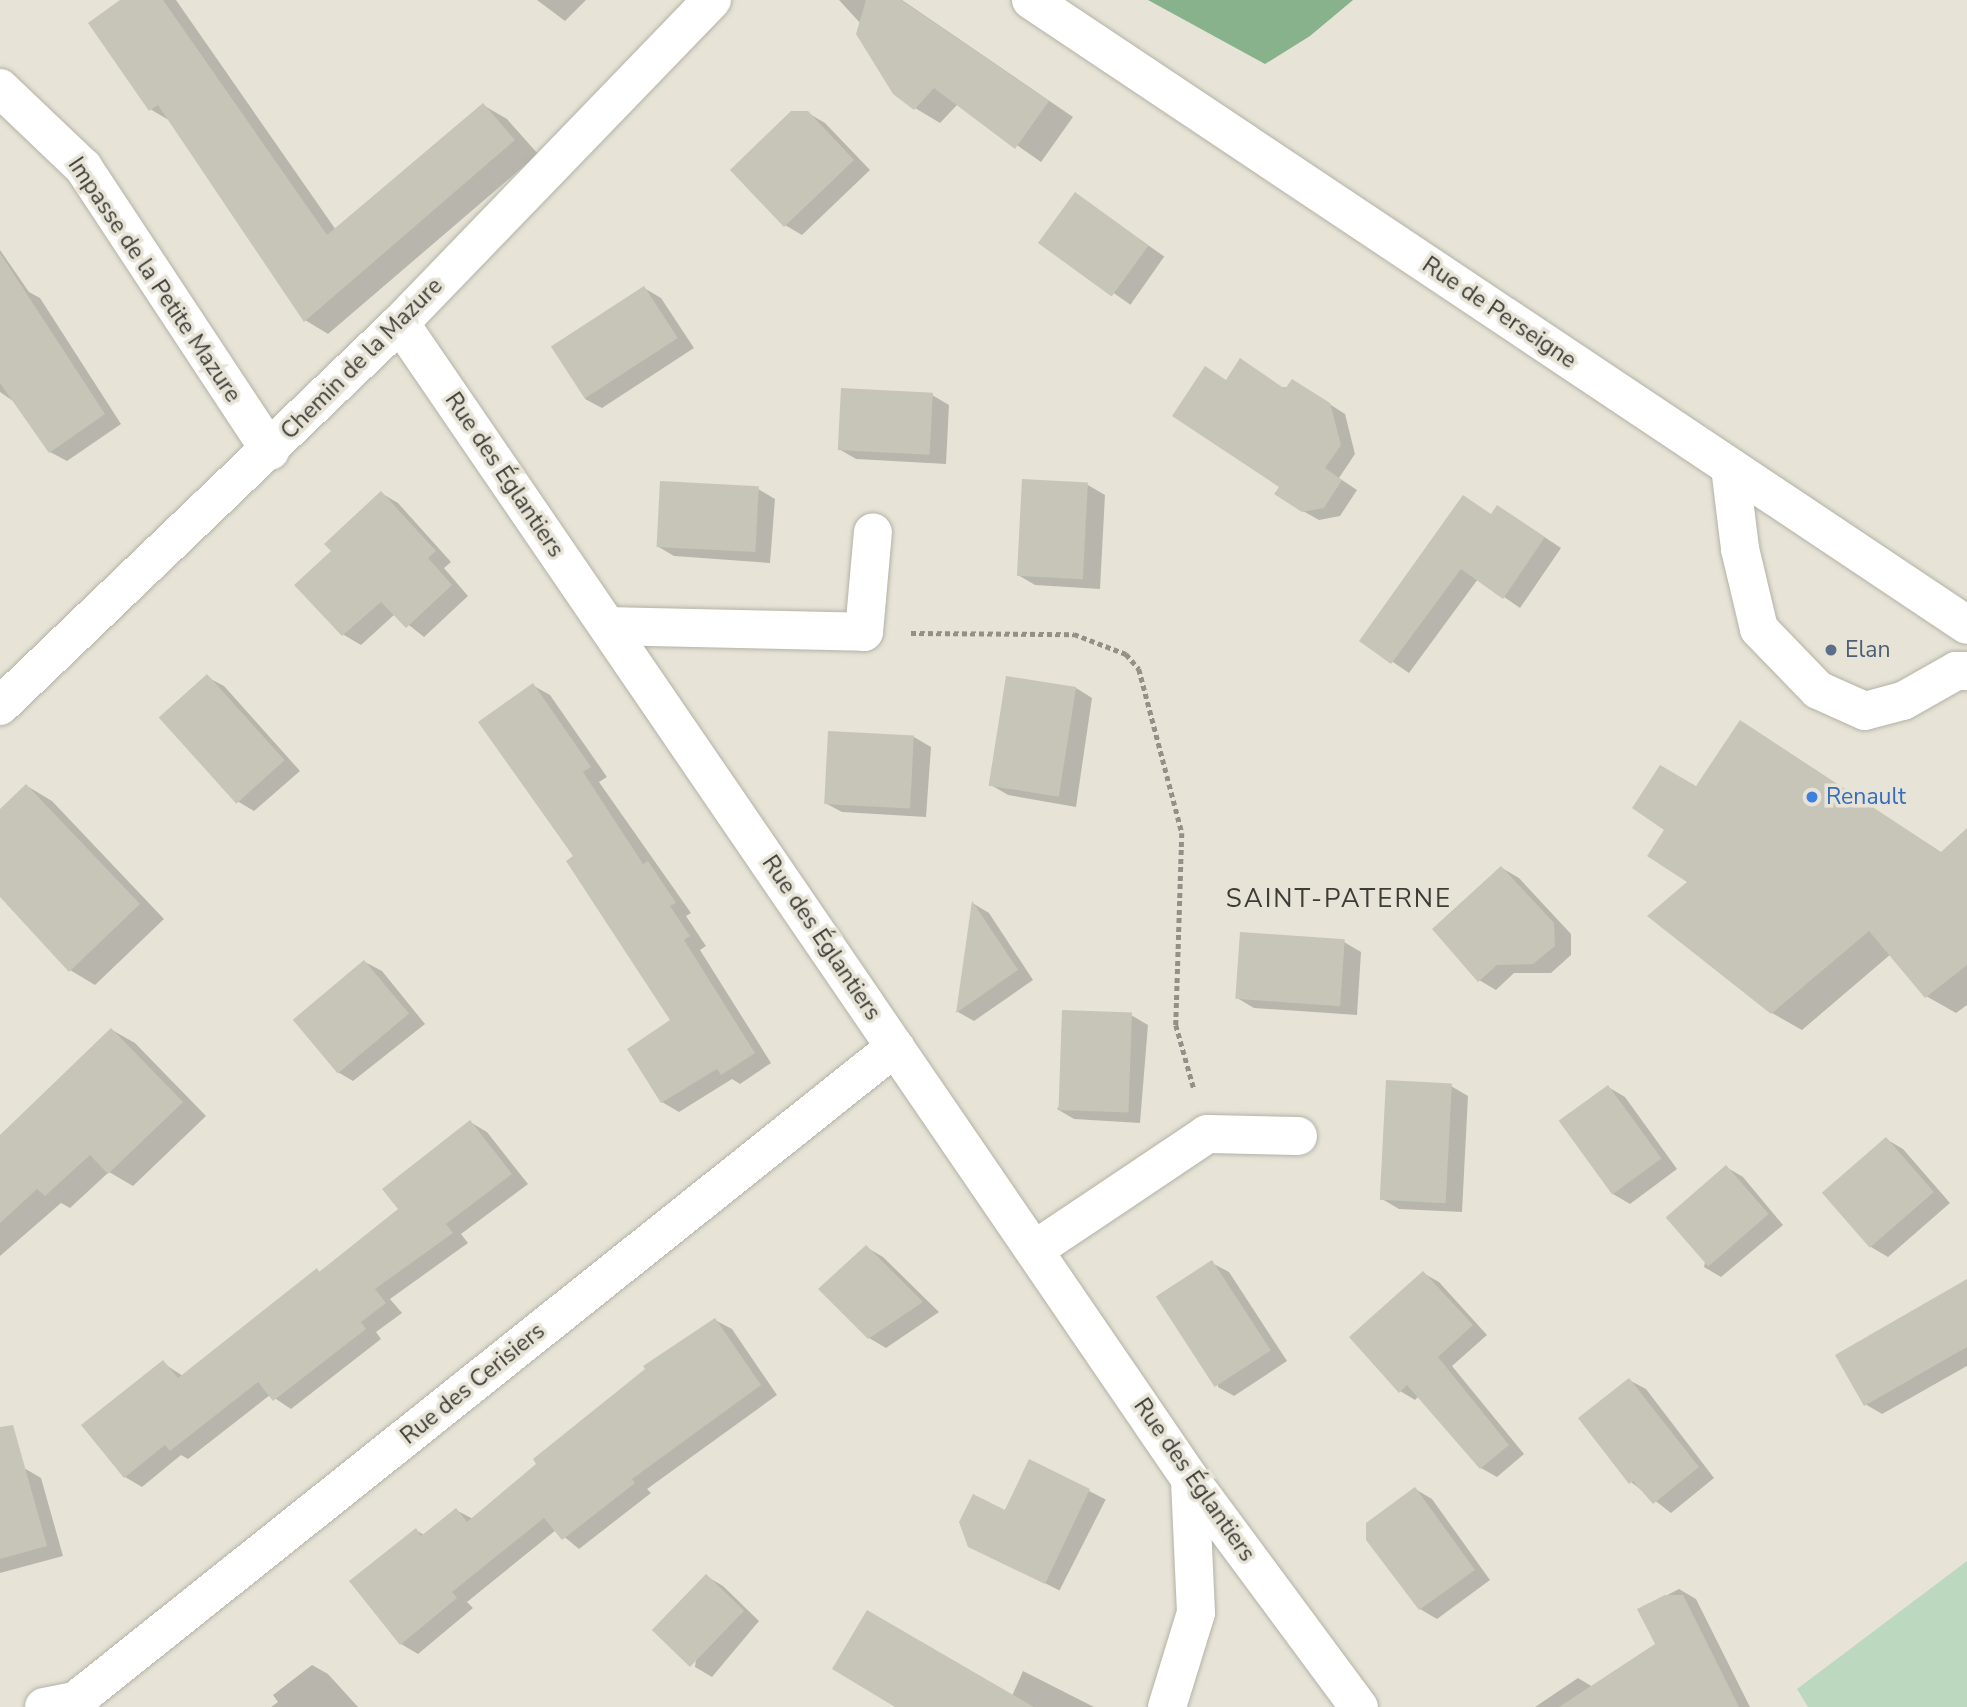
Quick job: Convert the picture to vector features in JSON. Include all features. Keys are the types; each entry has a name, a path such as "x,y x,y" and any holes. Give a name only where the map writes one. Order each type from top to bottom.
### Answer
{"street":[{"name":"Chemin de la Mazure","path":"0,706 270,451 400,323 712,0"},
{"name":"Rue de Perseigne","path":"1031,0 1967,625"},
{"name":"Impasse de la Petite Mazure","path":"0,88 83,167 270,451"},
{"name":"Rue des Églantiers","path":"400,323 1190,1479 1359,1707"},
{"path":"1730,467 1740,549 1759,629 1818,690 1865,711 1903,701 1956,671 1967,671"},
{"path":"608,626 864,632 873,533"},
{"name":"Rue des Cerisiers","path":"44,1707 75,1700 895,1047"},
{"path":"1034,1250 1207,1134 1298,1136"},
{"path":"1167,1707 1196,1613 1190,1479"}],"path":[{"path":"864,632 1074,634 1126,654 1139,669 1182,833 1176,1025 1207,1134"}],"green space":[{"path":"1148,0 1353,0 1310,36 1265,64"},
{"path":"1967,1561 1967,1707 1808,1707 1797,1689"}],"building":[{"path":"120,0 163,0 327,235 483,103 515,140 304,322 158,105 149,111 88,23"},
{"path":"866,0 901,0 1049,101 1015,149 934,88 914,110 893,94 856,34"},
{"path":"791,111 808,111 854,160 784,227 730,170"},
{"path":"1075,192 1149,245 1112,296 1038,243"},
{"path":"0,253 105,414 49,453 0,383"},
{"path":"644,286 678,338 585,398 551,346"},
{"path":"1240,358 1285,389 1292,379 1330,403 1341,445 1325,468 1342,480 1324,508 1302,512 1274,494 1279,487 1172,416 1205,366 1226,380"},
{"path":"841,388 933,393 930,455 838,450"},
{"path":"1022,479 1088,482 1083,579 1017,576"},
{"path":"660,481 759,486 755,552 657,547"},
{"path":"381,491 436,551 428,558 452,585 406,628 381,602 342,636 294,585 331,551 324,544"},
{"path":"1463,495 1491,514 1497,505 1545,537 1503,599 1461,569 1391,664 1359,641"},
{"path":"207,674 285,760 236,804 159,717"},
{"path":"1006,676 1076,687 1059,797 989,786"},
{"path":"533,683 591,767 583,772 643,864 648,861 676,903 670,906 690,936 684,940 755,1053 721,1075 717,1069 661,1103 627,1049 670,1020 566,861 573,856 478,722"},
{"path":"1740,720 1941,852 1967,828 1967,965 1925,998 1869,931 1771,1014 1647,916 1687,882 1647,856 1664,830 1632,808 1660,765 1696,786"},
{"path":"828,731 914,736 910,808 824,804"},
{"path":"26,784 140,904 69,972 0,897 0,809"},
{"path":"1501,866 1554,923 1555,946 1533,964 1497,965 1478,982 1432,929"},
{"path":"972,901 1018,970 956,1013"},
{"path":"1240,932 1345,939 1340,1006 1235,999"},
{"path":"364,960 409,1014 338,1073 293,1020"},
{"path":"1062,1010 1132,1012 1128,1112 1059,1110"},
{"path":"111,1028 183,1102 108,1174 90,1155 45,1196 37,1189 0,1223 0,1135"},
{"path":"1386,1080 1452,1083 1446,1203 1380,1200"},
{"path":"1608,1085 1661,1159 1612,1194 1559,1121"},
{"path":"470,1120 512,1174 446,1224 453,1233 375,1289 386,1303 361,1322 366,1329 273,1401 258,1382 170,1451 165,1445 124,1478 81,1425 163,1360 178,1378 317,1268 319,1272 398,1209 382,1189"},
{"path":"1886,1137 1934,1192 1870,1248 1822,1193"},
{"path":"1726,1165 1769,1214 1708,1267 1666,1217"},
{"path":"866,1245 923,1302 868,1339 818,1289"},
{"path":"1212,1260 1271,1351 1215,1387 1156,1296"},
{"path":"1423,1271 1473,1325 1438,1357 1509,1445 1480,1469 1407,1385 1399,1393 1349,1337"},
{"path":"1967,1279 1967,1347 1864,1406 1835,1355"},
{"path":"715,1318 761,1385 632,1479 635,1483 562,1540 544,1518 452,1592 457,1598 400,1645 349,1581 416,1528 421,1536 456,1508 467,1522 536,1464 533,1459 645,1369 643,1366"},
{"path":"1629,1378 1699,1467 1653,1504 1633,1481 1629,1484 1578,1418"},
{"path":"13,1425 47,1546 0,1559 0,1427"},
{"path":"1029,1459 1090,1489 1045,1584 968,1547 959,1522 973,1494 1005,1510"},
{"path":"1415,1487 1475,1570 1419,1610 1366,1540 1366,1523"},
{"path":"706,1574 744,1611 690,1667 652,1630"},
{"path":"1665,1595 1683,1595 1739,1707 1559,1707 1655,1644 1637,1609"},
{"path":"867,1610 1034,1707 895,1707 832,1669"}],"place":[{"name":"Elan","path":"1831,650"},
{"name":"Renault","path":"1812,797"}],"district":[{"name":"SAINT-PATERNE","path":"1339,899"}]}
